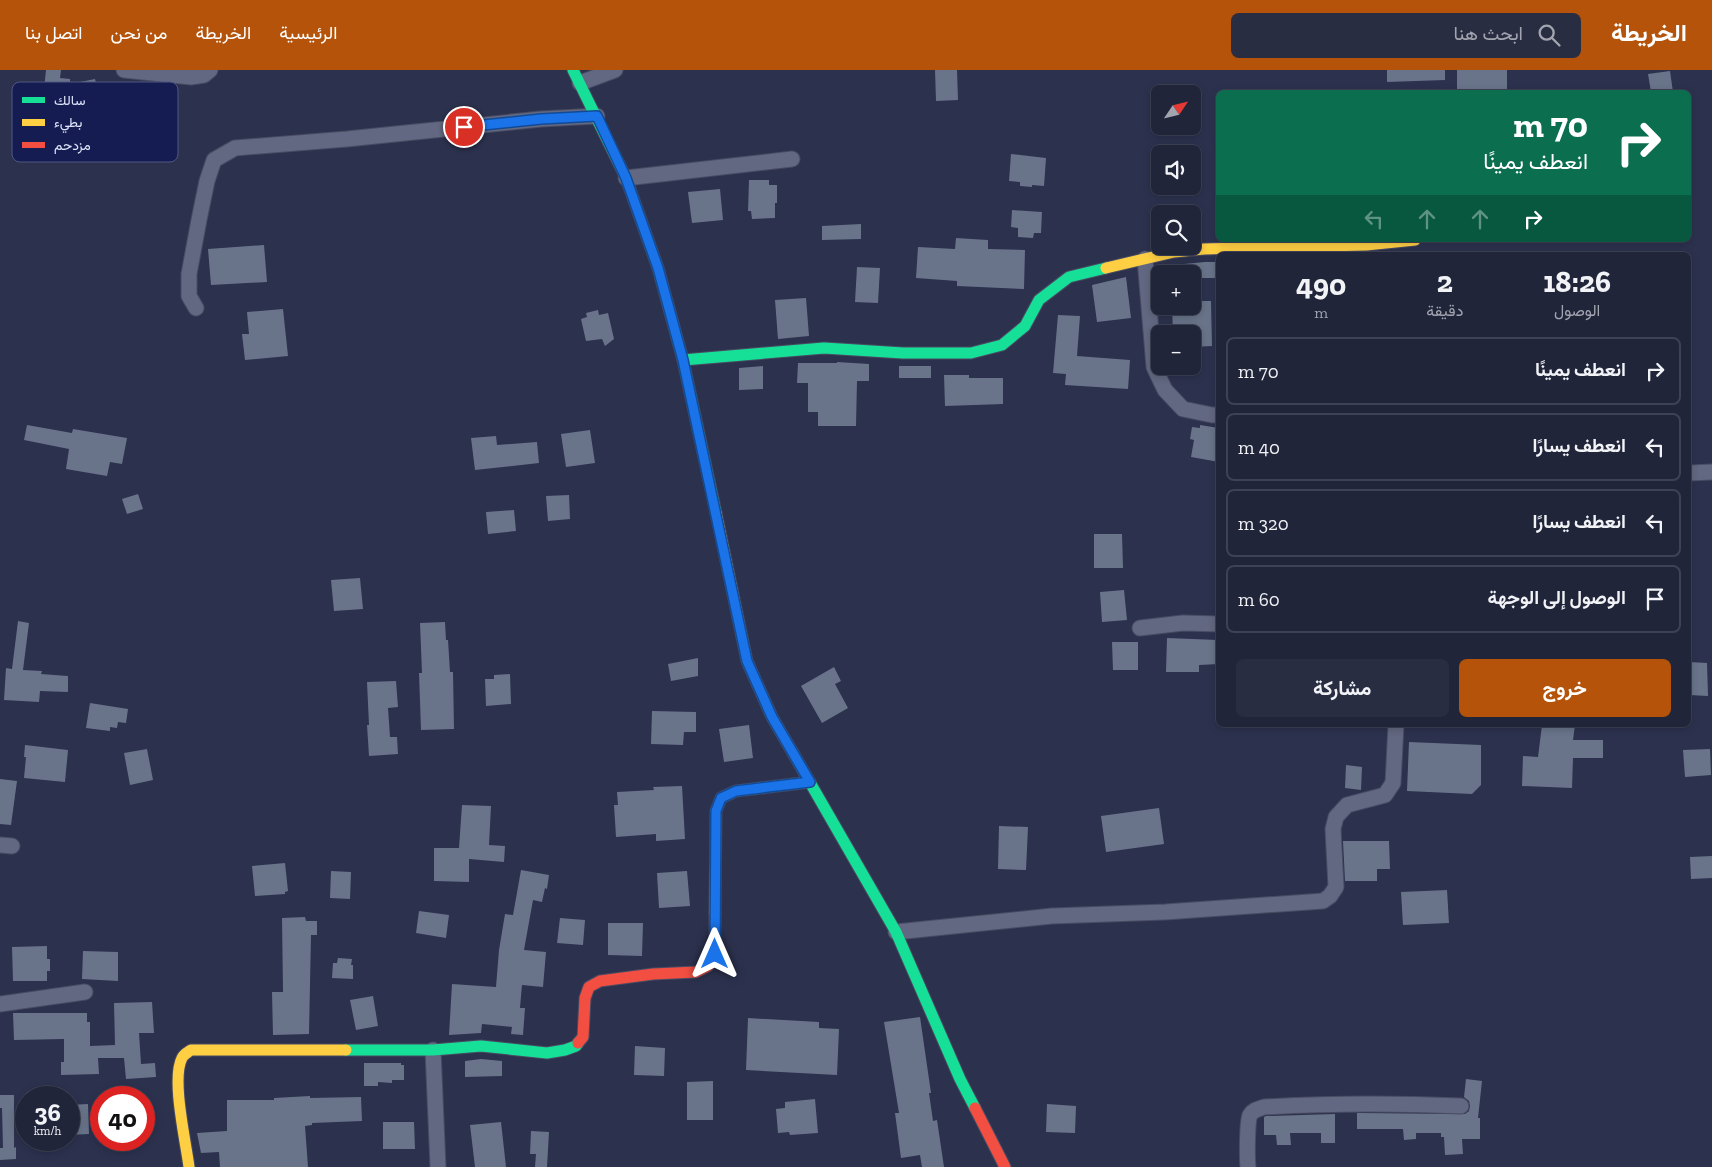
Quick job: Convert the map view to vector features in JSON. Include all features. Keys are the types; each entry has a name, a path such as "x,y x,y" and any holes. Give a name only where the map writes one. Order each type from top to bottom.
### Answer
{"street":[{"path":"124,70 191,77 204,75 210,70"},
{"path":"615,70 577,77 626,178 658,268 683,360 747,661 772,717 896,932 960,1079 1006,1167"},
{"path":"196,308 189,296 189,274 207,181 214,160 235,148 347,139 541,119 597,116"},
{"path":"626,178 792,159"},
{"path":"683,360 824,348 971,353 1002,345 1025,326 1039,300 1069,277 1174,252 1204,249 1390,242"},
{"path":"1145,259 1154,367 1165,390 1183,409 1216,415"},
{"path":"1691,473 1712,472"},
{"path":"1140,628 1183,623 1216,624"},
{"path":"896,932 1052,916 1165,912 1322,901 1330,896 1336,887 1333,829 1336,817 1346,804 1385,795 1393,783 1396,727"},
{"path":"189,1167 178,1085 179,1063 184,1054 191,1050 433,1050 481,1046 546,1052 565,1050 576,1046 582,1037 585,998 589,987 594,984 600,981 653,974 696,972 708,966 715,954 716,811 721,798 736,791 810,782"},
{"path":"0,1004 85,992"},
{"path":"433,1050 438,1167"},
{"path":"1248,1167 1250,1115 1256,1109 1320,1104 1387,1103 1461,1106"}],"building":[{"path":"46,70 61,70 60,78 70,79 70,82 45,82"},
{"path":"935,70 957,70 958,100 936,101"},
{"path":"1387,70 1445,70 1445,80 1387,82"},
{"path":"1457,70 1507,70 1507,90 1457,90"},
{"path":"1670,71 1673,90 1651,90 1648,74"},
{"path":"95,79 96,82 80,82"},
{"path":"1011,154 1046,158 1044,186 1020,186 1020,182 1009,181"},
{"path":"749,180 769,180 769,185 777,185 775,218 752,219 751,211 748,211"},
{"path":"720,189 723,220 692,223 688,192"},
{"path":"1012,210 1042,212 1041,233 1034,233 1033,238 1018,237 1018,228 1011,227"},
{"path":"861,224 861,239 822,240 822,226"},
{"path":"956,238 988,240 988,249 1025,250 1024,289 957,286 957,281 916,278 918,247 955,249"},
{"path":"264,245 267,282 211,285 208,249"},
{"path":"1216,262 1216,278 1201,278 1201,265 1184,265"},
{"path":"857,267 880,268 878,303 855,302"},
{"path":"1126,277 1131,318 1097,322 1092,285"},
{"path":"806,298 809,336 778,339 775,300"},
{"path":"1201,301 1211,301 1212,346 1201,347 1201,325 1173,325 1172,315 1201,315"},
{"path":"283,309 288,356 245,360 242,334 249,334 247,312"},
{"path":"598,310 599,315 608,313 614,339 605,346 602,339 586,341 581,319 587,317 586,313"},
{"path":"1058,315 1080,316 1077,356 1130,360 1128,389 1065,385 1066,374 1053,373"},
{"path":"837,362 869,364 869,381 857,381 856,426 818,426 818,412 808,412 808,383 797,383 798,363"},
{"path":"763,366 763,389 739,390 739,368"},
{"path":"899,366 931,366 931,378 899,378"},
{"path":"944,375 969,375 969,378 1003,378 1003,404 945,406"},
{"path":"27,425 72,433 73,429 127,438 122,464 110,462 107,476 66,469 69,449 24,440"},
{"path":"1200,425 1216,428 1216,461 1191,457 1194,440 1190,439 1192,427 1200,428"},
{"path":"590,430 595,463 566,467 561,434"},
{"path":"496,436 497,445 537,442 539,463 475,470 471,438"},
{"path":"138,494 143,509 127,514 122,499"},
{"path":"569,495 570,519 548,521 546,496"},
{"path":"514,510 516,531 488,534 486,512"},
{"path":"1094,534 1122,534 1123,568 1094,568"},
{"path":"360,578 363,609 334,611 331,580"},
{"path":"1124,590 1127,620 1102,622 1100,592"},
{"path":"18,621 29,623 23,670 42,671 41,674 68,676 68,692 40,691 39,702 4,700 6,668 12,669"},
{"path":"445,622 450,672 453,672 454,729 421,730 419,673 422,673 420,623"},
{"path":"1167,638 1216,640 1216,664 1199,665 1199,672 1166,672"},
{"path":"1112,642 1138,642 1138,670 1113,670"},
{"path":"698,658 698,676 671,681 668,664"},
{"path":"1691,662 1707,663 1708,696 1691,695"},
{"path":"834,667 841,681 835,684 848,708 822,723 801,686"},
{"path":"510,674 511,704 486,706 485,679 494,679 494,675"},
{"path":"396,681 398,707 388,708 390,737 397,737 398,754 369,756 367,682"},
{"path":"90,703 128,709 126,723 118,722 117,728 110,727 110,731 86,728"},
{"path":"652,711 696,712 696,732 684,732 683,745 651,744"},
{"path":"749,725 753,758 724,762 719,729"},
{"path":"1542,727 1575,727 1573,740 1603,740 1603,758 1573,758 1572,788 1522,786 1523,756 1538,757"},
{"path":"1409,742 1481,745 1481,785 1472,794 1407,791"},
{"path":"25,745 68,750 65,782 24,778"},
{"path":"147,749 153,780 130,785 124,753"},
{"path":"1710,749 1711,775 1685,777 1683,750"},
{"path":"1346,765 1362,767 1361,790 1345,788"},
{"path":"0,779 17,781 11,825 0,824"},
{"path":"682,786 685,839 656,841 656,834 616,837 614,805 618,805 617,792 654,790 653,787"},
{"path":"462,805 491,806 489,845 505,846 504,862 469,859 469,882 434,881 434,848 459,848"},
{"path":"1159,808 1164,844 1106,852 1101,816"},
{"path":"999,826 1028,827 1026,870 998,869"},
{"path":"1343,841 1389,841 1390,869 1377,869 1377,881 1345,881"},
{"path":"1712,856 1712,878 1691,879 1690,857"},
{"path":"285,863 288,891 285,894 255,896 252,866"},
{"path":"521,870 549,875 547,889 545,888 542,902 533,900 524,950 546,952 543,987 522,985 520,1008 525,1008 523,1035 511,1034 512,1027 482,1024 481,1033 449,1035 452,984 496,987 499,950 505,914 513,915"},
{"path":"331,871 351,872 350,899 330,898"},
{"path":"687,871 690,906 659,908 657,873"},
{"path":"1447,890 1449,923 1403,925 1401,892"},
{"path":"419,911 449,915 446,938 416,933"},
{"path":"305,917 306,921 317,921 317,935 311,935 309,1034 273,1035 272,992 283,992 282,918"},
{"path":"560,918 585,920 583,945 557,943"},
{"path":"608,923 643,923 642,956 608,955"},
{"path":"47,946 47,959 50,959 50,971 47,971 47,981 13,981 12,947"},
{"path":"83,951 118,952 118,981 82,979"},
{"path":"338,958 352,959 353,979 332,978 333,963 337,963"},
{"path":"373,996 378,1026 356,1030 350,1000"},
{"path":"152,1002 154,1033 139,1033 141,1064 155,1063 156,1077 126,1079 124,1058 98,1058 99,1074 61,1075 61,1062 64,1062 64,1039 14,1040 13,1013 87,1013 87,1022 90,1022 90,1046 115,1045 114,1003"},
{"path":"920,1017 933,1121 937,1120 944,1167 922,1167 920,1155 901,1158 895,1113 899,1113 884,1022"},
{"path":"748,1018 819,1022 819,1028 839,1029 837,1075 746,1070"},
{"path":"635,1046 665,1048 664,1076 634,1075"},
{"path":"481,1059 502,1061 502,1076 465,1077 465,1061"},
{"path":"364,1063 401,1063 401,1065 404,1065 404,1080 392,1080 392,1083 378,1082 378,1086 364,1086"},
{"path":"1466,1079 1482,1081 1478,1118 1480,1118 1480,1139 1462,1139 1463,1154 1445,1155 1444,1137 1441,1137 1441,1133 1416,1133 1416,1139 1404,1140 1403,1129 1357,1129 1357,1113 1465,1114 1469,1111 1470,1106 1469,1101 1464,1097"},
{"path":"713,1081 713,1120 687,1120 687,1082"},
{"path":"0,1095 14,1095 14,1148 16,1159 0,1160 0,1148 3,1148 2,1108 0,1108"},
{"path":"310,1096 310,1098 361,1097 362,1121 312,1123 312,1125 305,1126 308,1167 220,1167 219,1152 201,1153 197,1133 227,1131 227,1100 274,1100 274,1098"},
{"path":"815,1099 818,1133 790,1135 789,1132 778,1133 776,1109 785,1108 785,1102"},
{"path":"80,1104 88,1104 89,1134 80,1134"},
{"path":"1047,1104 1076,1106 1075,1133 1046,1132"},
{"path":"1335,1114 1335,1143 1321,1143 1321,1133 1290,1133 1291,1145 1277,1145 1276,1135 1264,1135 1264,1117 1266,1116"},
{"path":"383,1122 414,1122 415,1149 383,1149"},
{"path":"501,1122 506,1167 475,1167 470,1125"},
{"path":"531,1131 549,1132 547,1167 535,1167 536,1154 530,1154"}],"traffic: fast":[{"path":"573,70 626,178 658,268 683,360 716,513"},
{"path":"683,360 824,348 903,353 971,353 1002,345 1025,326 1039,300 1069,277 1106,268"},
{"path":"793,753 896,932 960,1079 975,1108"},
{"path":"346,1050 433,1050 481,1046 547,1053 565,1050 576,1046 578,1043"}],"traffic: slow":[{"path":"1106,268 1174,252 1204,249 1366,245 1395,242"},
{"path":"716,513 747,661 772,717 793,753"},
{"path":"715,913 716,811 721,798 736,791 810,782"},
{"path":"189,1167 180,1111 178,1080 179,1068 182,1058 186,1053 191,1050 346,1050"}],"traffic: jam":[{"path":"578,1043 583,1037 585,998 589,987 600,981 653,974 696,972 708,966 715,954 715,913"},
{"path":"975,1108 1005,1167"}],"route":[{"path":"464,127 541,119 597,116 626,178 658,268 683,360 747,661 772,717 810,782 736,791 721,798 716,811 715,954"}]}
